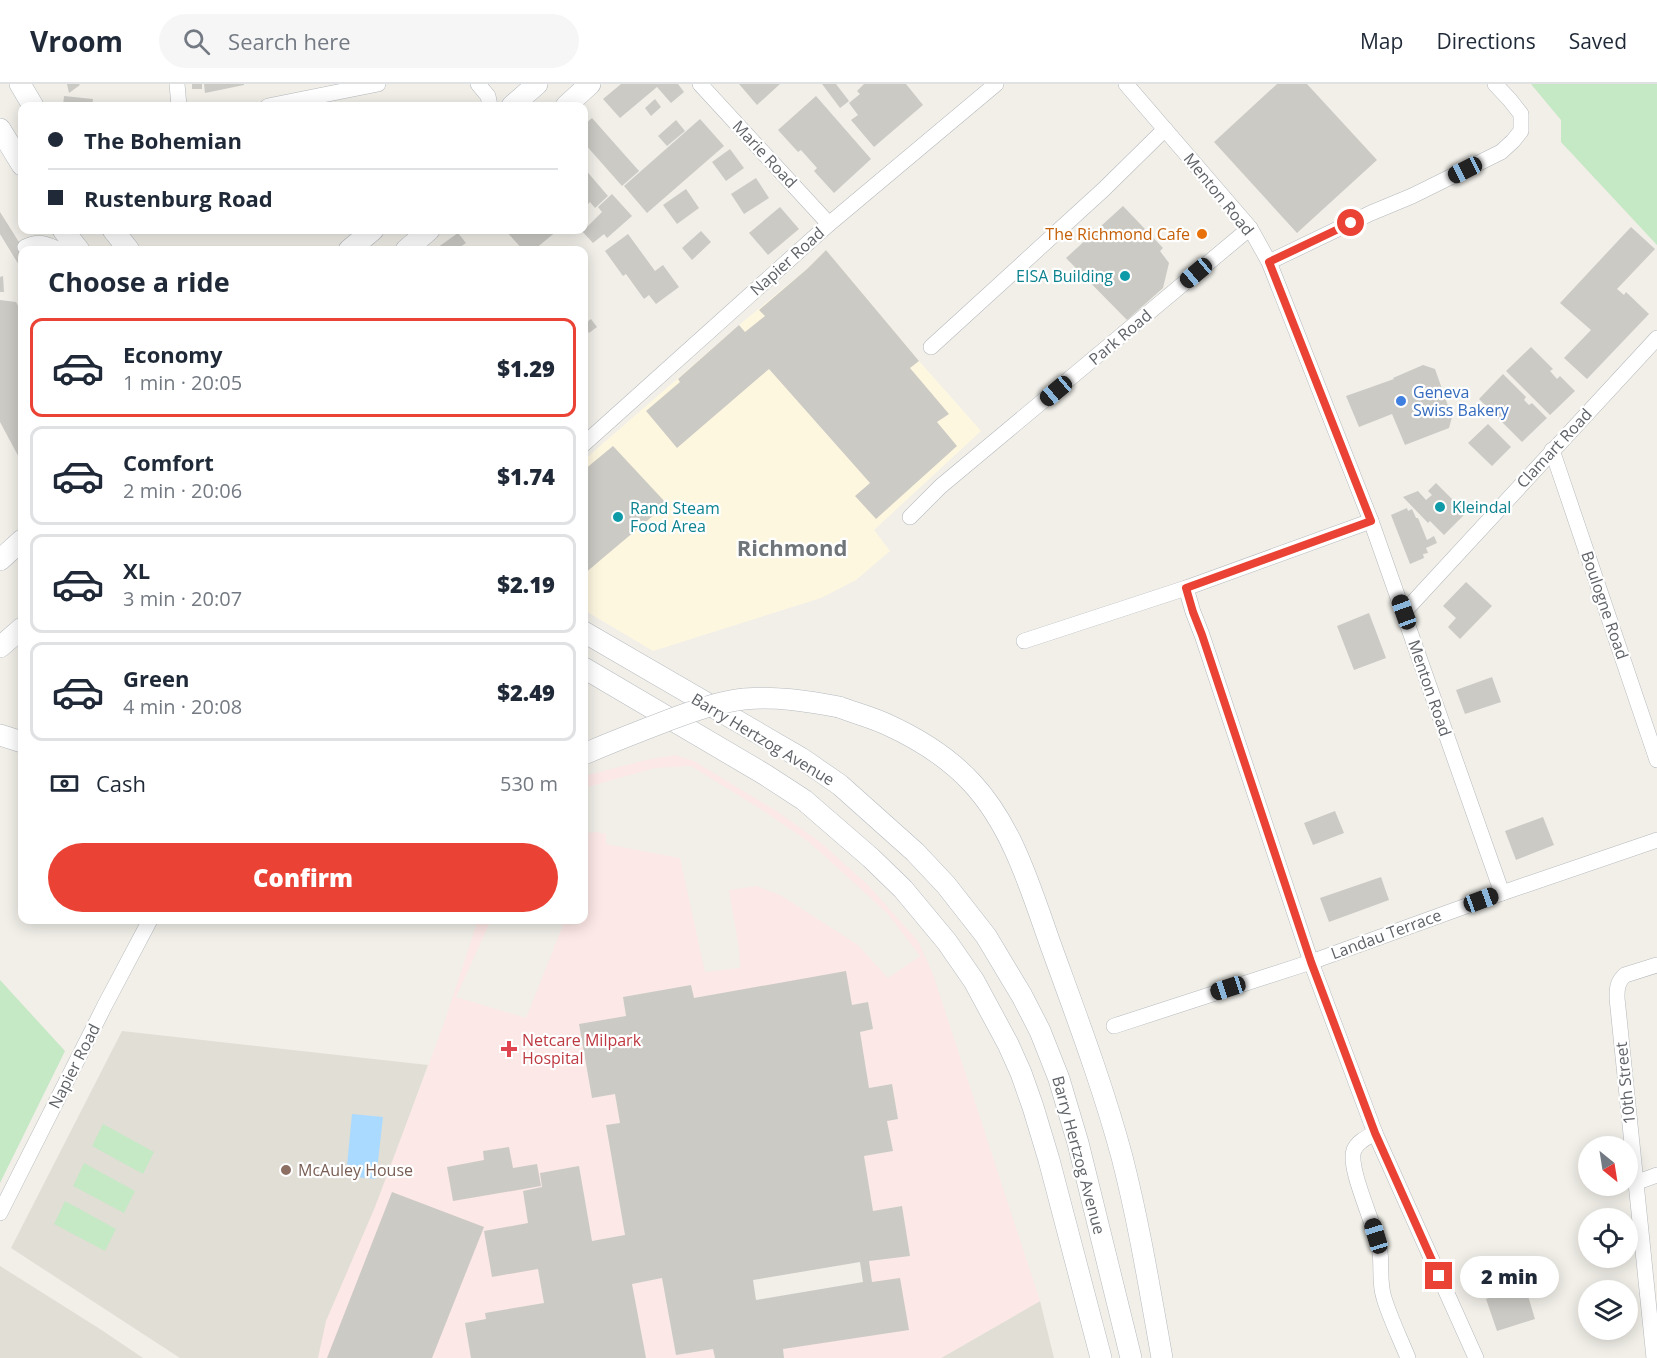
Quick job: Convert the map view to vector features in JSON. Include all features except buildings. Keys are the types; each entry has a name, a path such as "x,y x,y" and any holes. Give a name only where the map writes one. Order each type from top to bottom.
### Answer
{"main road":[{"path":"20,84 31,102"},
{"path":"517,102 537,84"},
{"path":"570,102 590,84"},
{"path":"0,129 18,158"},
{"path":"66,234 76,246"},
{"path":"116,234 126,246"},
{"path":"354,246 368,234"},
{"path":"411,246 424,234"},
{"path":"0,560 18,544"},
{"path":"0,647 18,631"},
{"name":"Barry Hertzog Avenue","path":"588,634 801,758 840,784 915,852 946,885 986,936 1040,1031 1059,1079 1075,1132 1131,1358"},
{"name":"Barry Hertzog Avenue","path":"588,670 804,800 871,858 903,890 947,942 974,981 1021,1073 1055,1183 1101,1358"},
{"path":"588,752 641,730 713,705 744,699 803,700 839,707 885,723 916,740 951,764 972,783 993,810 1007,834 1040,914 1074,1007 1122,1158 1138,1227 1162,1358"},
{"path":"0,735 18,741"}],"street":[{"path":"177,84 179,102"},
{"path":"288,102 378,84"},
{"path":"478,84 488,96 489,102"},
{"name":"Marie Road","path":"700,84 829,224"},
{"name":"Napier Road","path":"588,440 829,224 996,84"},
{"name":"Menton Road","path":"1126,84 1250,228 1269,262 1371,521 1502,893"},
{"path":"1269,262 1501,152 1521,131 1521,114 1495,84"},
{"path":"931,347 1104,189 1165,129"},
{"name":"Park Road","path":"910,517 941,486 1250,228"},
{"path":"27,246 35,242 50,246"},
{"name":"Clamart Road","path":"1404,612 1657,338"},
{"name":"Boulogne Road","path":"1552,450 1657,760"},
{"path":"1024,642 1186,588 1371,521"},
{"path":"1186,588 1311,962 1375,1133 1476,1358"},
{"name":"Landau Terrace","path":"1114,1026 1311,962 1657,840"},
{"name":"Napier Road","path":"0,1213 148,924"},
{"name":"10th Street","path":"1630,1136 1617,986 1625,975 1657,965"},
{"path":"1375,1133 1361,1141 1356,1147 1354,1170 1380,1252 1383,1296 1408,1358"},
{"path":"1638,1181 1657,1175"},
{"name":"10th Street","path":"1637,1196 1654,1358"}],"shaded area":[{"path":"826,250 981,431 874,530 890,551 856,580 821,598 653,651 588,612 588,457 807,269"},
{"name":"Netcare Milpark Hospital","path":"675,755 694,761 778,812 820,842 868,885 918,941 933,974 1040,1301 941,1358 784,1358 783,1349 872,1282 869,1261 910,1256 902,1206 873,1211 864,1156 893,1151 887,1121 898,1119 892,1084 869,1088 860,1032 873,1029 868,1002 852,1005 846,972 694,998 691,985 623,997 626,1016 579,1025 592,1098 615,1094 620,1123 606,1126 625,1235 592,1241 579,1166 540,1173 542,1187 523,1191 544,1303 486,1313 486,1319 465,1323 471,1358 318,1358 326,1321 375,1207 442,1029 477,924 489,924 456,997 526,1018 563,924 588,924 588,833 606,834 606,844 680,858 705,972 740,968 729,890 757,886 782,896 858,945 888,978 920,956 887,913 809,842 691,766 655,768 588,787 588,775"},
{"name":"McAuley House","path":"122,1031 428,1065 321,1358 180,1358 11,1248"},
{"path":"0,1266 100,1329 143,1358 0,1358"},
{"path":"662,1278 676,1355 713,1349 715,1358 646,1358 632,1284"},
{"path":"1040,1301 1054,1358 941,1358"}],"green space":[{"path":"1531,84 1657,84 1657,245 1561,142 1561,120"},
{"path":"0,980 65,1051 0,1183"},
{"path":"103,1124 154,1152 143,1174 92,1146"},
{"path":"84,1163 135,1191 124,1213 73,1186"},
{"path":"65,1201 116,1229 105,1251 54,1224"}],"water":[{"path":"352,1114 383,1117 376,1179 346,1176"}],"place":[{"name":"The Richmond Cafe","path":"1202,234"},
{"name":"EISA Building","path":"1125,276"},
{"name":"Geneva Swiss Bakery","path":"1401,401"},
{"name":"Kleindal","path":"1440,507"},
{"name":"Rand Steam Food Area","path":"618,517"},
{"name":"Netcare Milpark Hospital","path":"509,1049"},
{"name":"McAuley House","path":"286,1170"}],"district":[{"name":"Richmond","path":"792,548"}],"route":[{"path":"1351,223 1269,262 1371,521 1186,588 1311,962 1375,1133 1439,1276"}]}
